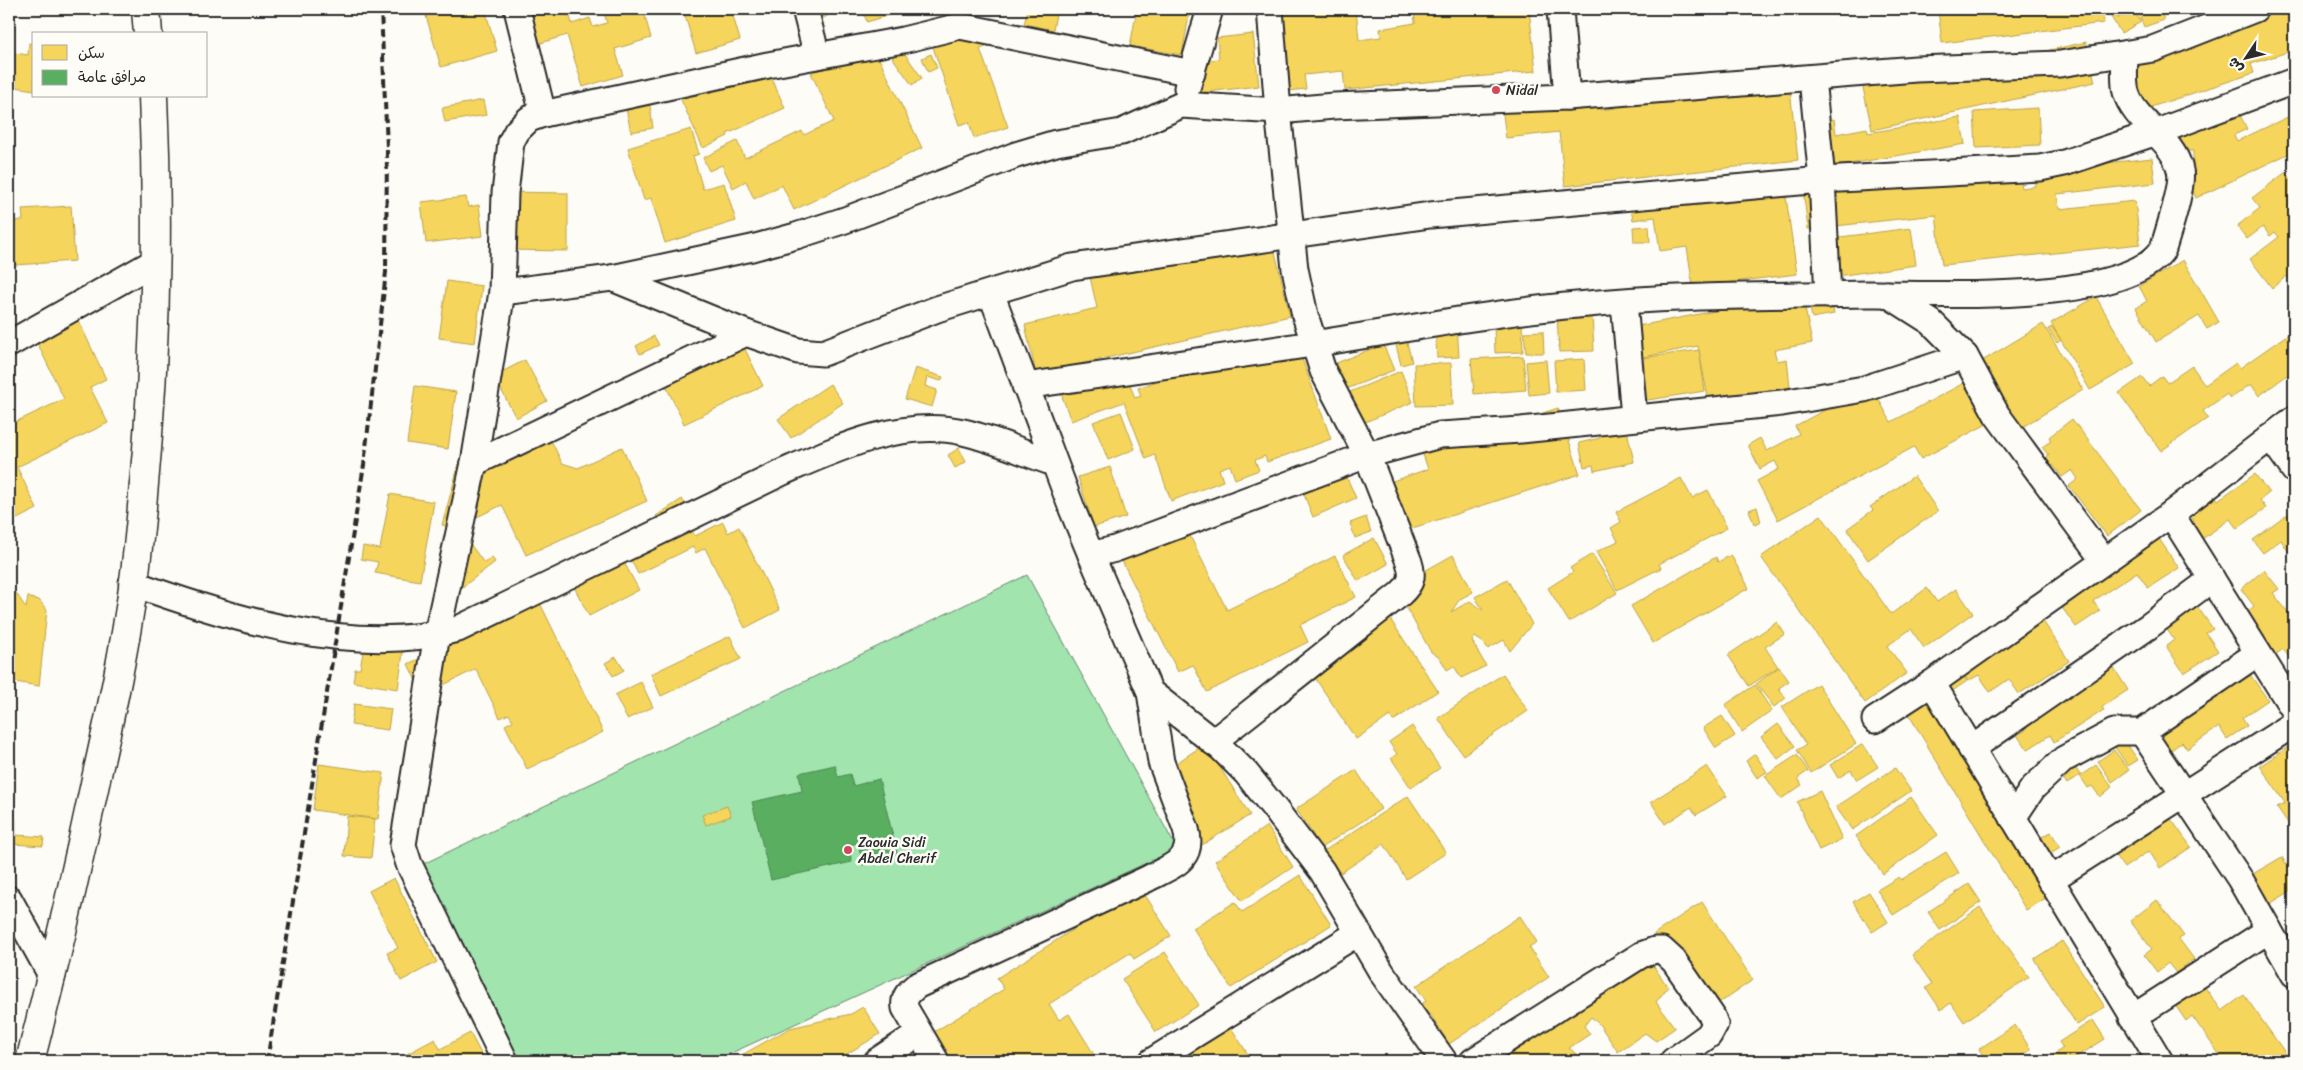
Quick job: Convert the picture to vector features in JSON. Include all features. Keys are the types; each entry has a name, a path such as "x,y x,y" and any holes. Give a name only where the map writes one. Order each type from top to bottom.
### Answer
{"main road":[{"path":"146,9 148,32"},
{"path":"30,1061 52,977 114,700 138,549 150,388 156,261 153,98"}],"street":[{"path":"517,9 543,114"},
{"path":"805,9 817,56"},
{"path":"1181,105 1210,9"},
{"path":"1213,742 1372,618 1400,594 1410,582 1412,576 1409,562 1367,455 1323,371 1305,315 1296,268 1278,111 1270,9"},
{"path":"1560,9 1567,98"},
{"path":"502,292 612,278 752,248 796,236 845,220 1016,155 1056,143 1122,132 1181,105 1278,111 1334,106 1567,98 1916,68 2060,64 2154,49 2255,9"},
{"path":"505,1061 409,864 403,844 437,634 474,463 502,292 505,194 511,142 517,131 529,119 543,114 817,56 903,40 946,18 973,27 1192,72"},
{"path":"1025,386 1314,344 1456,320 1578,304 1828,295 2021,294 2115,279 2136,271 2156,259 2163,249 2181,172 2176,158 2157,132 2136,110 2126,93 2125,54"},
{"path":"1812,78 1822,180 1828,295"},
{"path":"612,278 798,351 823,353 937,308 1072,267 1292,233 1430,214 1822,180 2040,168 2064,163 2157,132 2294,81"},
{"path":"9,344 156,261"},
{"path":"936,1061 918,1033 904,1004 906,996 916,986 1147,879 1184,856 1189,840 1161,762 1150,692 1054,463 991,293"},
{"path":"1887,294 1931,322 1964,356 1997,415 2046,486 2104,561"},
{"path":"1624,302 1634,418"},
{"path":"474,463 746,332"},
{"path":"1091,555 1115,548 1367,455 1440,435 1521,430 1782,403 1864,390 1964,356"},
{"path":"1875,720 1932,683 2171,514 2294,419"},
{"path":"132,583 229,616 336,638 405,637 437,634 458,629 783,472 823,454 864,440 900,431 941,429 964,432 1054,463"},
{"path":"2270,436 2294,470"},
{"path":"2171,514 2294,710"},
{"path":"1971,749 2149,626 2212,579"},
{"path":"2013,818 2033,788 2064,759 2114,732 2142,732 2258,653"},
{"path":"1932,683 2132,1018 2160,1061"},
{"path":"1150,692 1213,742 1246,773 1304,845 1322,870 1358,934 1401,1003 1444,1061"},
{"path":"2050,880 2186,796 2294,724"},
{"path":"2142,732 2240,879 2294,974"},
{"path":"9,899 52,977"},
{"path":"2132,1018 2269,930"},
{"path":"1152,1061 1358,934"},
{"path":"1473,1061 1641,955 1655,950 1662,950 1674,961 1712,1016 1715,1024 1714,1030 1705,1039 1672,1061"},
{"path":"877,1061 918,1033"}],"green space":[{"path":"1027,575 1177,849 714,1061 516,1061 421,865"}],"building: سكن":[{"path":"424,9 485,9 497,51 441,67"},
{"path":"523,9 568,9 572,24 590,18 593,27 607,23 603,9 643,9 651,38 615,49 623,75 583,87 567,35 534,45"},
{"path":"683,9 731,9 740,40 696,53"},
{"path":"818,9 837,9 824,18"},
{"path":"862,9 907,9 867,22"},
{"path":"1028,9 1057,9 1053,30 1024,24"},
{"path":"1137,9 1190,9 1182,55 1130,46"},
{"path":"1279,9 1356,9 1359,40 1381,37 1380,29 1415,23 1414,9 1529,9 1536,71 1345,90 1343,71 1304,75 1306,89 1288,91"},
{"path":"1938,9 2102,9 2104,23 1942,43"},
{"path":"2106,9 2112,9 2118,18 2133,9 2141,22 2121,33"},
{"path":"2137,9 2160,9 2164,20 2144,27"},
{"path":"2250,9 2294,9 2294,50 2251,64 2254,73 2145,109 2131,66"},
{"path":"964,27 968,41 987,35 991,45 980,49 1008,127 974,138 969,122 959,125 930,38"},
{"path":"1253,34 1259,86 1197,93 1195,77 1204,76 1203,61 1219,59 1217,38"},
{"path":"2086,42 2095,82 1872,130 1862,83 1978,66"},
{"path":"29,43 32,44 32,90 9,86 9,55 14,56 15,53 28,55"},
{"path":"872,44 922,148 794,210 782,185 754,199 746,181 733,188 722,165 709,171 703,158 737,141 745,158 802,131 804,135 834,121 811,73"},
{"path":"900,47 922,78 912,85 890,54"},
{"path":"931,54 937,68 928,72 922,58"},
{"path":"762,57 785,108 727,134 728,136 703,148 678,93"},
{"path":"1789,81 1798,160 1565,186 1559,132 1506,138 1501,99 1598,88 1600,110 1615,108 1613,89"},
{"path":"649,99 653,128 631,132 625,104"},
{"path":"483,100 486,115 445,122 442,108"},
{"path":"2233,101 2247,129 2234,135 2237,141 2294,114 2294,151 2196,198 2185,175 2193,171 2193,151 2184,151 2176,134"},
{"path":"2038,108 2040,145 1976,148 1974,112"},
{"path":"1960,117 1965,144 1814,170 1806,124 1834,119 1836,134 1867,128 1868,133"},
{"path":"691,129 699,154 693,156 703,189 724,183 736,221 665,243 651,198 644,200 628,148"},
{"path":"2152,158 2155,183 2057,194 2059,209 2135,201 2140,244 1942,265 1936,215 1808,229 1803,189 2020,175 2022,188 2035,186 2033,171"},
{"path":"2286,172 2293,182 2294,180 2294,280 2292,282 2287,276 2272,288 2250,259 2279,237 2275,232 2270,236 2263,227 2247,239 2237,226 2260,208 2252,198"},
{"path":"1784,183 1797,274 1693,287 1687,247 1660,251 1655,217 1633,220 1630,205"},
{"path":"507,192 568,193 568,251 506,250"},
{"path":"466,197 468,207 479,205 483,236 426,243 421,202"},
{"path":"71,206 75,261 15,265 12,221 23,220 22,209"},
{"path":"1649,226 1650,242 1634,242 1633,227"},
{"path":"1911,228 1916,265 1822,278 1817,240"},
{"path":"1271,235 1290,316 1036,374 1025,325 1097,308 1090,277"},
{"path":"2183,260 2219,322 2207,329 2199,316 2156,342 2136,308 2147,301 2139,286"},
{"path":"447,281 482,286 475,343 439,338"},
{"path":"1802,294 1812,343 1774,350 1777,361 1787,359 1790,387 1709,403 1698,346 1639,358 1633,327"},
{"path":"2096,297 2135,364 2090,390 2051,323"},
{"path":"1831,299 1834,314 1812,318 1809,303"},
{"path":"75,313 106,379 90,387 108,423 17,467 37,509 9,523 9,425 64,399 33,334"},
{"path":"1592,314 1594,351 1559,352 1557,315"},
{"path":"1522,322 1523,352 1495,353 1494,324"},
{"path":"2043,324 2083,390 2001,440 1969,369"},
{"path":"1457,325 1459,357 1437,358 1435,326"},
{"path":"2052,327 2061,340 2057,343 2048,329"},
{"path":"2294,330 2294,370 2259,396 2251,384 2230,399 2227,394 2203,411 2208,418 2161,451 2119,393 2142,377 2149,386 2162,376 2167,383 2192,366 2205,385 2236,363 2240,368"},
{"path":"1543,331 1544,353 1526,353 1524,332"},
{"path":"1280,335 1289,360 1301,356 1331,439 1267,462 1265,456 1255,460 1259,470 1235,479 1230,465 1219,469 1223,481 1171,501 1155,455 1146,459 1124,402 1071,421 1059,388 1128,379 1135,398 1141,396 1138,388"},
{"path":"1405,335 1412,362 1401,365 1394,337"},
{"path":"654,336 659,345 640,354 636,346"},
{"path":"742,343 763,386 684,424 658,369"},
{"path":"1383,344 1394,370 1344,390 1334,364"},
{"path":"1699,350 1705,391 1642,401 1635,359"},
{"path":"1523,356 1526,390 1474,394 1471,359"},
{"path":"1584,359 1586,390 1556,392 1554,361"},
{"path":"525,360 547,401 516,418 494,376"},
{"path":"1546,360 1549,393 1529,395 1526,362"},
{"path":"1451,363 1453,405 1416,406 1414,364"},
{"path":"915,368 943,377 941,381 927,377 925,386 937,390 932,407 905,399"},
{"path":"1401,371 1413,402 1358,425 1345,394"},
{"path":"1964,383 1987,424 1921,459 1914,447 1778,520 1757,481 1779,469 1775,461 1760,469 1748,445 1760,438 1767,451 1799,434 1795,426 1871,385 1891,422"},
{"path":"830,384 843,403 791,438 778,419"},
{"path":"415,386 456,392 448,449 407,443"},
{"path":"1558,408 1580,474 1394,534 1378,486 1428,469 1416,435 1456,442"},
{"path":"1121,412 1135,449 1108,460 1093,422"},
{"path":"2072,419 2141,510 2107,536 2069,486 2078,479 2072,470 2062,477 2053,465 2039,475 2033,467 2049,456 2042,447 2051,441 2049,437"},
{"path":"1626,426 1634,462 1594,471 1593,465 1584,467 1579,443 1600,438 1598,432"},
{"path":"525,429 549,436 562,463 578,468 622,447 647,501 526,555 502,505 454,528 442,525 460,460"},
{"path":"959,448 966,462 955,468 948,455"},
{"path":"1340,462 1356,498 1313,517 1298,480"},
{"path":"1110,467 1126,517 1094,527 1078,477"},
{"path":"2255,474 2269,493 2260,500 2266,508 2237,529 2230,519 2198,542 2186,526 2194,521 2186,510 2212,491 2218,500"},
{"path":"1914,476 1938,511 1868,560 1847,529 1873,510 1870,507"},
{"path":"1681,478 1692,498 1708,490 1727,528 1659,564 1661,568 1617,590 1596,552 1618,541 1611,528 1621,522 1616,512"},
{"path":"390,494 434,502 420,581 375,573 378,562 361,559 363,546 380,549"},
{"path":"682,499 692,515 710,520 693,531 685,518 666,531 656,516"},
{"path":"1757,507 1761,522 1754,524 1749,510"},
{"path":"2294,510 2294,547 2288,551 2281,540 2263,553 2253,540"},
{"path":"1821,515 1891,614 1927,588 1937,602 1956,589 1973,613 1924,648 1911,629 1887,646 1907,673 1865,703 1761,557"},
{"path":"1366,517 1371,532 1355,538 1350,523"},
{"path":"687,520 695,536 723,522 728,533 739,527 780,610 745,628 705,548 696,553 693,547 638,574 626,550"},
{"path":"457,526 484,563 492,557 495,562 460,589 444,567 447,565 439,555 451,546 443,536"},
{"path":"2153,530 2179,568 2148,588 2137,572 2093,601 2100,611 2076,627 2060,605"},
{"path":"1189,534 1227,610 1335,556 1356,597 1300,625 1308,642 1207,692 1193,665 1178,672 1121,559"},
{"path":"1374,538 1388,564 1358,581 1343,555"},
{"path":"1592,554 1617,593 1569,622 1548,588 1573,572 1570,568"},
{"path":"620,555 639,590 589,616 571,581"},
{"path":"1453,555 1473,592 1460,599 1451,612 1470,601 1483,610 1475,597 1507,579 1532,624 1510,651 1504,640 1488,649 1484,643 1475,637 1472,641 1486,666 1461,678 1454,666 1447,670 1440,658 1431,652 1392,582 1403,589 1421,573"},
{"path":"1731,555 1749,588 1653,643 1631,606 1716,557 1718,562"},
{"path":"2264,570 2279,589 2273,593 2294,620 2294,664 2283,649 2274,656 2264,643 2266,641 2245,614 2254,606 2241,589"},
{"path":"9,592 16,593 26,608 28,596 39,600 47,610 39,686 9,681 9,615 13,612 9,605"},
{"path":"2190,596 2213,629 2206,633 2218,651 2184,673 2166,646 2174,640 2159,617"},
{"path":"539,601 603,732 527,769 505,725 513,721 509,714 500,718 476,669 423,695 408,664"},
{"path":"1390,619 1438,691 1393,721 1390,716 1356,739 1305,663 1358,640"},
{"path":"2043,621 2069,661 2019,694 2009,679 1990,692 1979,675 1968,681 1964,675 2019,626 2024,633"},
{"path":"1777,622 1785,634 1765,647 1778,667 1749,686 1728,655"},
{"path":"730,636 741,659 661,696 651,674"},
{"path":"364,646 403,652 398,689 353,682 355,669 360,669"},
{"path":"616,657 624,670 613,676 605,663"},
{"path":"2112,665 2128,690 2102,707 2104,710 2054,742 2050,735 2027,750 2017,735 2026,730 2021,723"},
{"path":"1779,667 1789,681 1779,688 1786,698 1774,707 1756,684"},
{"path":"1959,669 1967,681 1951,692 1943,679"},
{"path":"2246,669 2268,700 2242,718 2247,726 2227,739 2219,727 2187,749 2182,742 2163,756 2149,736"},
{"path":"1503,674 1528,711 1463,755 1438,718"},
{"path":"641,682 653,707 627,719 615,695"},
{"path":"1818,684 1856,744 1811,773 1797,750 1806,745 1782,707"},
{"path":"1755,685 1772,711 1742,732 1725,705"},
{"path":"1924,693 2046,898 2026,910 1903,705"},
{"path":"354,704 391,709 388,730 351,725"},
{"path":"1722,716 1735,736 1716,748 1703,728"},
{"path":"1778,724 1795,746 1778,759 1761,737"},
{"path":"1412,726 1440,768 1411,788 1391,758 1397,754 1389,742"},
{"path":"2122,737 2138,760 2128,766 2112,743"},
{"path":"2294,743 2294,832 2277,807 2285,803 2260,766"},
{"path":"1205,744 1250,815 1202,845 1158,775"},
{"path":"1863,744 1878,767 1857,780 1851,770 1838,778 1830,765"},
{"path":"2114,750 2129,770 2112,782 2098,761"},
{"path":"1755,754 1767,772 1757,778 1746,761"},
{"path":"1797,755 1808,771 1798,778 1802,785 1781,799 1765,776"},
{"path":"319,764 384,773 378,819 313,810"},
{"path":"2096,765 2112,787 2100,797 2092,786 2088,788 2080,776"},
{"path":"1707,766 1727,796 1696,815 1691,807 1665,824 1651,802"},
{"path":"2075,767 2080,775 2067,784 2062,776"},
{"path":"1895,768 1911,791 1852,830 1836,807"},
{"path":"1356,770 1381,809 1316,851 1308,840 1314,836 1296,809"},
{"path":"1820,791 1842,839 1819,850 1797,802"},
{"path":"1408,796 1446,853 1406,879 1384,844 1336,876 1321,853"},
{"path":"1911,797 1938,835 1883,874 1856,836"},
{"path":"9,806 16,820 16,835 44,837 43,846 12,844 11,859 15,865 13,888 9,890"},
{"path":"727,806 731,816 706,825 702,815"},
{"path":"347,816 375,819 371,858 344,856"},
{"path":"2171,819 2191,847 2160,868 2149,851 2124,868 2105,841 2134,821 2145,836"},
{"path":"1267,826 1293,867 1242,901 1215,861"},
{"path":"2051,832 2060,847 2046,856 2036,840"},
{"path":"1946,852 1959,873 1893,915 1877,890 1899,877 1901,880"},
{"path":"2282,857 2286,864 2294,859 2294,889 2263,908 2251,875"},
{"path":"1300,875 1331,925 1231,988 1193,928 1235,902 1242,912"},
{"path":"394,878 437,962 401,981 387,953 398,948 369,891"},
{"path":"1969,884 1981,902 1940,930 1928,912"},
{"path":"1140,887 1171,936 1134,959 1130,953 1049,1004 1059,1020 1069,1014 1098,1061 946,1061 929,1035 1004,989 997,978"},
{"path":"1869,892 1888,922 1872,932 1853,902"},
{"path":"2157,900 2184,936 2179,939 2194,959 2176,973 2168,963 2157,972 2144,955 2152,949 2130,921"},
{"path":"1702,902 1753,980 1705,1012 1654,934"},
{"path":"1980,907 2029,977 1964,1022 1951,1003 1941,1010 1926,988 1932,984 1912,955"},
{"path":"1520,916 1537,942 1529,947 1549,977 1449,1044 1430,1014 1425,1018 1418,1006 1426,1001 1416,986"},
{"path":"2062,941 2105,1007 2077,1025 2034,959"},
{"path":"1165,952 1199,1005 1156,1032 1122,979"},
{"path":"1645,954 1668,987 1656,1002 1675,1028 1656,1041 1645,1033 1618,1052 1599,1024 1591,1017 1584,1026 1590,1034 1569,1048 1585,1061 1474,1061"},
{"path":"2201,982 2222,1011 2244,995 2291,1061 2224,1061 2192,1016 2186,1021 2173,1002"},
{"path":"863,1007 880,1034 835,1061 731,1061 790,1028 851,1014"},
{"path":"1225,1018 1249,1056 1240,1061 1230,1061 1228,1058 1223,1061 1146,1061"},
{"path":"2093,1020 2105,1039 2070,1061 2057,1061 2053,1055 2063,1048 2059,1042"},
{"path":"2015,1025 2031,1050 2014,1061 1987,1061 1979,1049"},
{"path":"470,1033 485,1061 408,1061 405,1055 435,1039 440,1049"}],"building: مرافق عامة":[{"path":"835,765 838,777 850,774 853,786 879,779 898,857 863,865 858,843 848,845 852,862 771,880 752,802 802,791 799,773"}],"railway":[{"path":"267,1061 364,465 386,272 387,148 381,9"}],"place":[{"name":"Nidal","path":"1496,90"},
{"name":"Zaouia Sidi Abdel Cherif","path":"848,850"}]}
